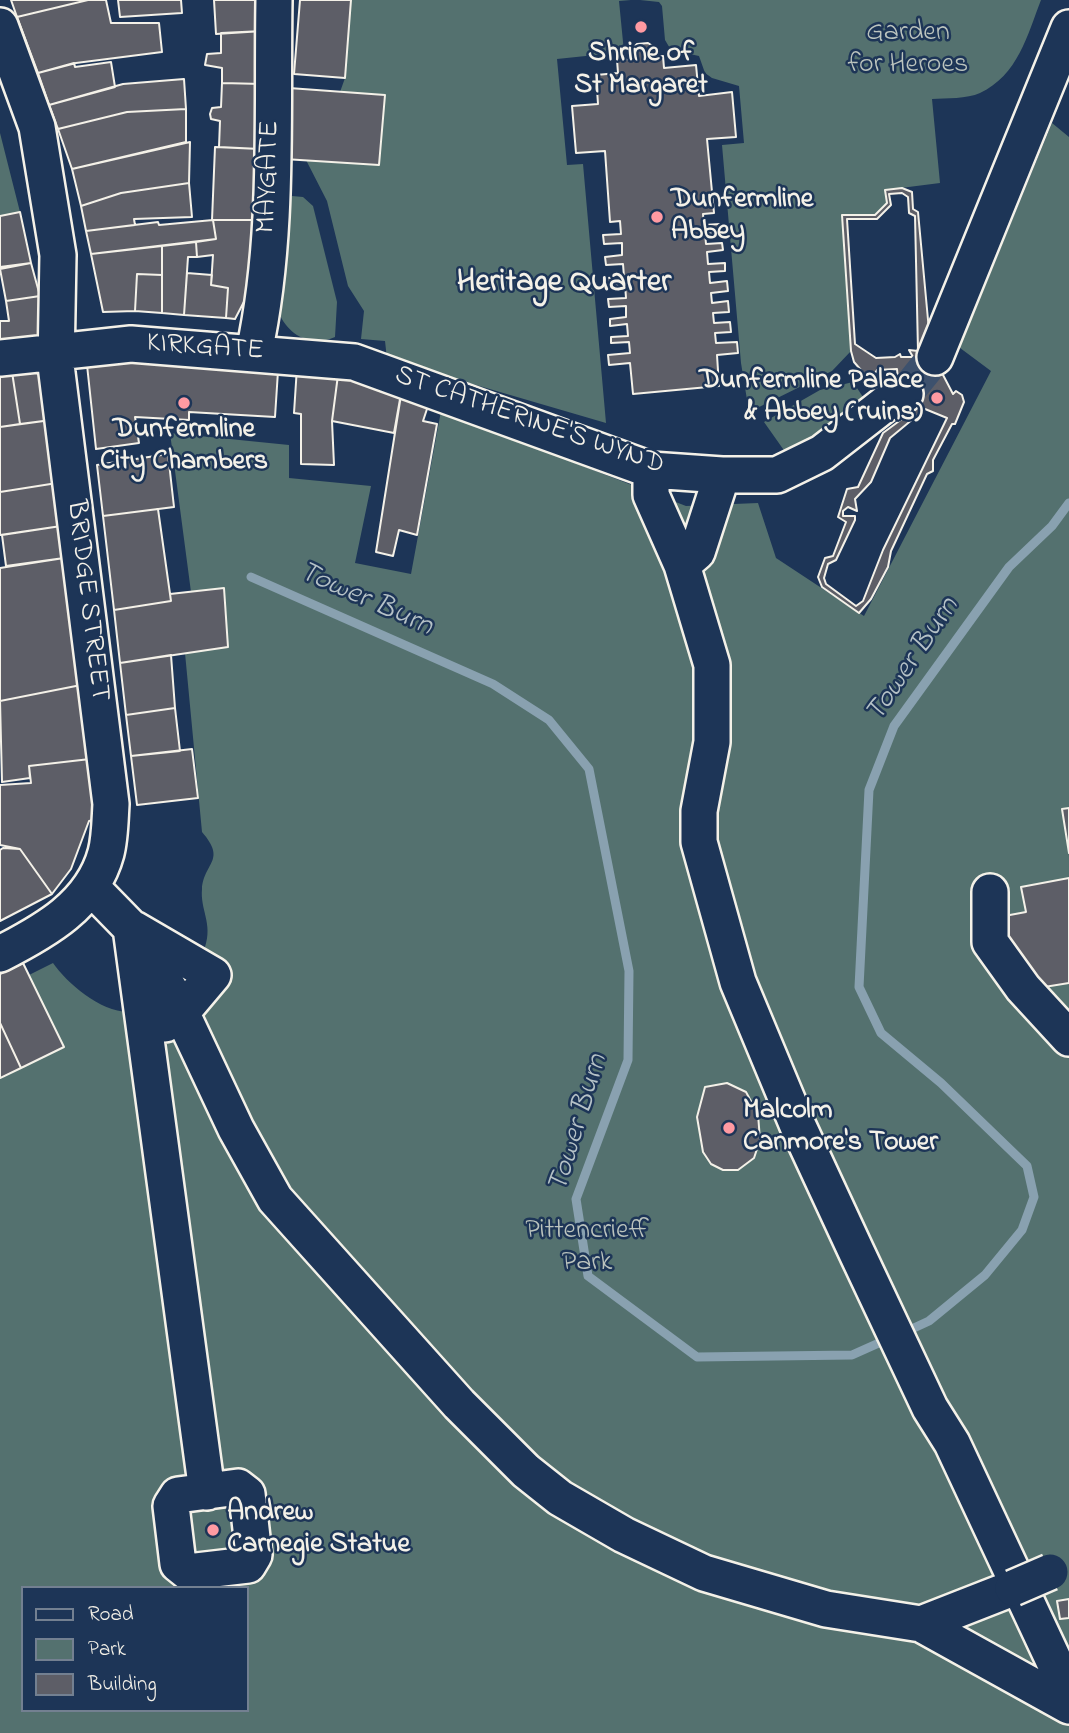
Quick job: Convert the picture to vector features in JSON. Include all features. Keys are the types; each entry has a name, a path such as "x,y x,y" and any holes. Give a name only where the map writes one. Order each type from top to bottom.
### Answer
{"street":[{"name":"MAYGATE","path":"254,352 264,304 272,171 274,0"},
{"name":"BRIDGE STREET","path":"0,26 37,127 58,256 55,350 111,804 106,852 91,887 62,918 0,954"},
{"path":"935,357 1069,28"},
{"name":"KIRKGATE","path":"0,358 55,350 131,344 354,362"},
{"name":"ST CATHERINE'S WYND","path":"354,362 650,470 735,475 777,475 822,453 885,404 905,394"},
{"path":"650,470 651,495 682,565 712,665 712,742 699,811 699,842 738,982 798,1126 860,1261 930,1408 952,1443 1069,1693"},
{"path":"682,565 696,552 735,475"},
{"path":"91,887 131,928 181,1013 236,1129 275,1199 459,1404 526,1471 560,1498 614,1529 704,1573 826,1609 921,1624 1069,1706"},
{"path":"990,892 990,942 1023,988 1069,1038"},
{"path":"131,928 207,1492"},
{"path":"143,1030 164,1024 181,1013"},
{"path":"921,1624 1059,1567"}],"green space":[{"path":"351,0 631,0 619,1 624,52 557,59 567,165 583,164 606,423 387,359 385,341 361,339 364,311 348,286 327,201 306,160 379,165 385,95 340,92 345,78"},
{"name":"Garden for Heroes","path":"640,0 1041,0 1020,53 1004,76 975,95 932,99 940,183 885,190 887,203 875,215 842,216 851,351 832,371 749,412 741,363 722,145 744,143 739,86 712,78 705,73 699,56 671,50 665,40 662,6 659,2"},
{"name":"Pittencrieff Park","path":"1052,123 1069,137 1069,1733 0,1733 0,1078 64,1047 29,975 53,963 69,982 92,1000 118,1011 130,1012 148,1006 184,980 198,962 208,931 202,889 214,856 213,849 202,832 185,653 224,588 191,592 170,433 289,445 289,478 371,486 355,563 411,574 441,411 686,506 758,503 776,558 864,616 991,371 952,342 972,318"},
{"path":"0,133 20,212 0,216"},
{"path":"292,196 303,197 313,206 337,302 335,337 326,340 309,340 294,333 279,313 286,206"},
{"path":"853,382 865,400 802,449 788,456 764,422 820,390"}],"building":[{"path":"11,0 88,0 17,17"},
{"path":"88,0 106,0 111,23 159,23 162,52 76,63 38,73 17,17"},
{"path":"118,0 181,0 182,13 120,17"},
{"path":"214,0 261,0 263,31 216,34"},
{"path":"300,0 351,0 345,78 294,74"},
{"path":"263,31 262,84 222,83 222,68 205,65 207,54 221,53 221,33"},
{"name":"Dunfermline Abbey","path":"648,43 654,47 656,57 663,56 664,68 696,65 699,96 732,92 736,137 707,139 714,213 703,214 704,225 720,224 721,232 705,233 706,244 722,243 723,250 707,252 708,264 725,263 725,271 709,272 710,283 727,281 728,291 711,293 712,303 728,301 729,312 713,313 714,323 730,322 731,332 715,333 716,343 737,342 738,353 717,355 719,386 633,394 630,363 609,365 608,355 630,353 629,342 611,343 611,337 628,336 627,324 610,326 610,319 626,317 626,306 609,307 608,299 626,298 625,284 608,286 607,278 624,277 623,264 606,265 605,257 622,255 622,243 604,244 603,235 621,234 620,221 610,222 605,151 576,153 572,106 598,104 596,75 618,73 617,60 632,59 631,50 637,44"},
{"path":"111,62 115,87 49,105 38,73 74,63 75,67"},
{"path":"184,79 186,109 127,112 58,129 49,105 123,84"},
{"path":"222,83 262,84 260,149 219,147 220,121 211,119 210,114 212,108 221,107"},
{"path":"289,88 385,95 379,165 284,159"},
{"path":"186,109 186,142 72,169 58,129 127,112"},
{"path":"190,142 189,183 121,193 81,206 72,169"},
{"path":"215,147 260,149 254,220 212,220"},
{"path":"189,183 192,217 134,219 135,225 86,231 81,206 121,193"},
{"name":"Dunfermline Palace & Abbey (ruins)","path":"902,188 912,192 913,209 918,212 931,352 953,394 956,391 962,395 964,402 955,424 952,424 933,460 933,471 927,474 891,551 888,567 871,599 859,613 822,587 818,577 825,558 833,556 846,522 838,517 847,489 858,487 883,433 918,407 913,405 898,380 897,369 877,370 874,375 867,377 854,362 851,351 842,215 875,215 887,203 885,190","holes":["902,193 908,197 909,213 915,216 918,351 909,350 913,357 901,357 900,354 895,357 876,358 855,344 847,219 877,219 891,205 889,194","925,409 947,418 883,550 863,601 856,606 826,584 824,578 828,564 836,560 855,520 855,516 843,516 843,511 848,507 857,511 855,499 871,482 890,438"]},
{"path":"20,212 31,263 0,267 0,216"},
{"path":"213,220 254,220 248,294 235,319 226,318 228,288 211,285 213,255 197,257 196,242 216,239"},
{"path":"213,220 216,239 91,254 86,231 158,222 159,225"},
{"path":"196,242 197,257 188,257 184,315 162,313 162,246"},
{"path":"162,246 162,275 137,274 135,311 103,312 91,254"},
{"path":"31,263 40,296 6,301 0,269"},
{"path":"187,273 212,275 211,285 228,288 226,318 184,315"},
{"path":"137,274 162,275 162,313 135,311"},
{"path":"40,296 42,344 0,348 0,321 9,321 6,301"},
{"name":"Dunfermline City Chambers","path":"116,360 278,371 275,417 189,412 189,420 135,417 139,443 96,449 87,365"},
{"path":"43,366 51,420 20,424 12,372"},
{"path":"297,367 338,375 332,421 334,465 301,464 301,414 294,413"},
{"path":"12,372 20,424 0,427 0,373"},
{"path":"338,375 402,388 394,433 332,421"},
{"path":"401,395 428,406 423,421 437,424 417,535 399,530 393,556 376,552"},
{"path":"51,420 57,483 0,492 0,427"},
{"path":"168,454 174,507 103,516 97,465"},
{"path":"57,483 61,526 0,535 0,492"},
{"path":"158,509 171,601 114,610 103,516"},
{"path":"61,526 64,558 6,566 2,535"},
{"path":"64,558 81,685 0,701 0,568"},
{"path":"224,588 228,647 120,663 114,610 171,601 170,594"},
{"path":"171,655 175,708 126,715 120,663"},
{"path":"81,685 90,759 29,766 30,778 2,782 0,701"},
{"path":"175,708 180,751 131,756 126,715"},
{"path":"192,749 198,798 137,805 131,756"},
{"path":"90,759 98,819 89,821 71,869 52,894 20,849 0,845 0,785 31,783 29,766"},
{"path":"1069,808 1069,853 1062,809"},
{"path":"20,849 52,894 0,921 0,850"},
{"path":"1069,878 1069,983 1032,989 1016,968 1012,942 1004,944 999,917 1026,912 1021,887"},
{"path":"23,963 64,1047 21,1068 0,1023 0,974"},
{"path":"0,1023 21,1068 0,1078"},
{"name":"Malcolm Canmore's Tower","path":"727,1083 746,1092 758,1114 760,1140 754,1158 738,1170 723,1170 711,1164 703,1152 697,1117 705,1087"},
{"path":"1069,1599 1069,1618 1060,1619 1057,1601"}],"waterway":[{"name":"Tower Burn","path":"903,1333 929,1321 985,1275 1022,1230 1034,1197 1027,1166 941,1083 881,1033 859,987 869,790 894,726 1009,567 1052,526 1069,503"},
{"name":"Tower Burn","path":"251,577 493,684 549,720 589,769 629,971 628,1060 576,1199 588,1276 697,1357 852,1355 890,1338"}],"tunnel":[{"path":"905,394 935,357"}],"place":[{"name":"Shrine of St Margaret","path":"641,27"},
{"name":"Dunfermline Abbey","path":"657,217"},
{"name":"Dunfermline Palace & Abbey (ruins)","path":"937,398"},
{"name":"Dunfermline City Chambers","path":"184,403"},
{"name":"Malcolm Canmore's Tower","path":"729,1128"},
{"name":"Andrew Carnegie Statue","path":"213,1530"}],"district":[{"name":"Heritage Quarter","path":"564,285"}]}
